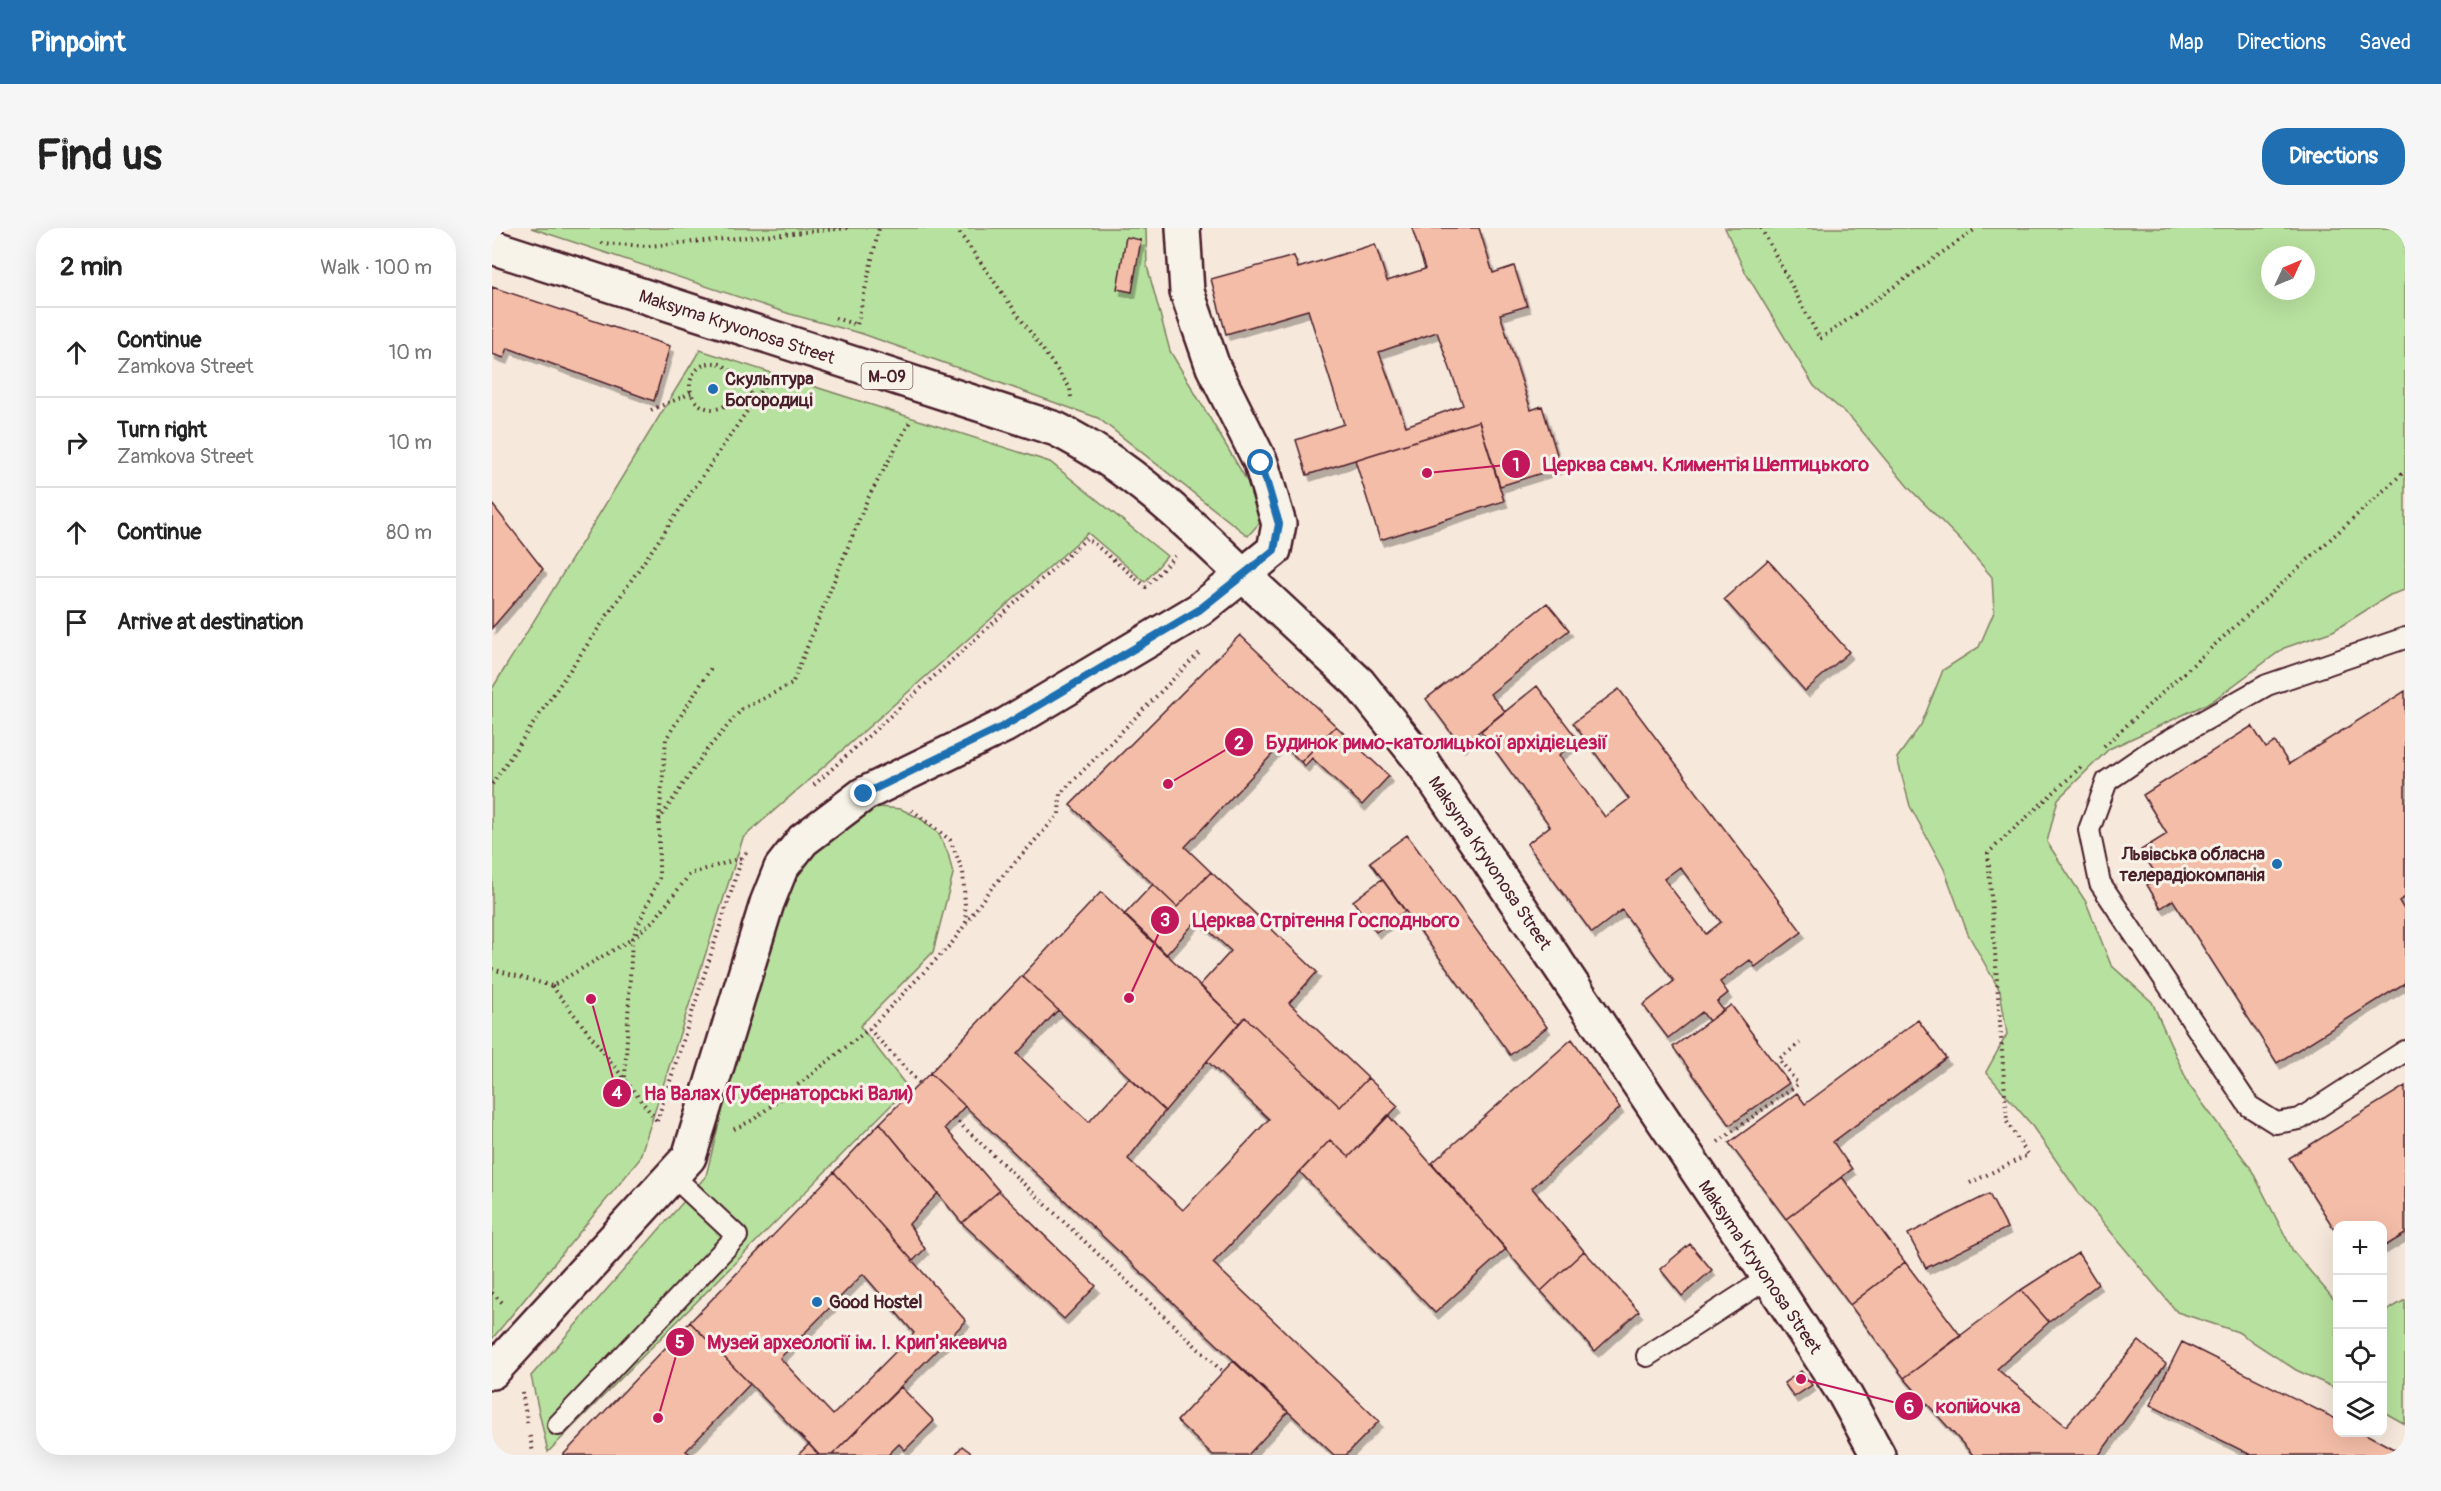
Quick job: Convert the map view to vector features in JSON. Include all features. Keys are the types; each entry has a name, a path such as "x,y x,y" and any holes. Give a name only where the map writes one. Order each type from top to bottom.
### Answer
{"main road":[{"path":"492,1372 689,1157 767,903 781,868 803,840 864,794 1004,726 1199,610 1274,550 1279,524 1261,463 1213,367 1187,292 1183,228"},
{"name":"Maksyma Kryvonosa Street","path":"492,247 1056,429 1091,446 1185,519 1359,683 1423,764 1768,1278 1845,1395 1878,1455"}],"lane":[{"path":"2405,638 2267,685 2152,750 2107,781 2089,830 2100,883 2248,1106 2276,1123 2300,1119 2405,1052"},
{"path":"558,1425 737,1236 672,1175"},
{"path":"1647,1356 1768,1278"}],"path":[{"path":"593,243 648,246 849,228"},
{"path":"826,315 857,325 879,228"},
{"path":"956,228 1070,388 1074,413 1056,429"},
{"path":"1761,228 1820,339 1977,228"},
{"path":"736,381 734,396 723,407 707,408 695,399 692,393 691,378 695,371 708,363 723,364 729,368 736,381 756,398"},
{"path":"492,784 778,365"},
{"path":"651,410 692,393"},
{"path":"659,820 705,752 742,709 792,684 867,500 912,419"},
{"path":"1146,587 1177,553"},
{"path":"726,1132 753,1120 869,1029 952,943 988,892 1059,814 1060,794 1203,650"},
{"path":"626,1077 632,939 659,878 659,820 666,739 713,665"},
{"path":"909,809 950,840 963,871 966,924"},
{"path":"552,986 632,939 655,919 690,874 742,858"},
{"path":"492,969 552,986 626,1077 657,1121"},
{"path":"869,1029 920,1084"},
{"path":"1713,1146 1798,1084 1779,1059 1800,1043"},
{"path":"954,1118 1223,1372"},
{"path":"1970,1183 2028,1155 2007,1122"},
{"path":"492,1293 505,1305"},
{"path":"521,1389 533,1453"}],"green space":[{"path":"531,228 1146,228 1147,266 1170,351 1256,496 1261,521 1248,536 1098,418 863,334 790,314"},
{"path":"1725,228 2405,228 2405,590 2390,595 2333,631 2284,648 2211,702 2109,749 2058,799 2047,842 2086,902 2111,965 2152,1002 2189,1085 2250,1167 2293,1251 2333,1298 2333,1387 2296,1370 2238,1332 2177,1312 2078,1192 2030,1123 1986,1072 2007,1034 2000,991 1968,934 1944,869 1910,806 1897,758 1921,725 1943,670 1979,647 1994,612 1992,577 1963,543 1909,488 1852,419 1814,386 1744,270"},
{"path":"700,350 1050,462 1167,556 1145,582 1088,533 743,838 639,1160 492,1339 492,689"},
{"path":"879,807 901,809 921,819 938,833 948,853 953,874 933,952 860,1026 908,1088 548,1452 531,1376 706,1176 759,961 806,851 858,811"},
{"path":"2405,1300 2405,1424 2387,1414 2387,1311"}],"building":[{"path":"1412,228 1479,228 1493,273 1514,266 1527,306 1500,314 1531,410 1542,406 1561,467 1500,486 1479,421 1307,475 1296,440 1344,424 1308,310 1226,334 1211,279 1294,256 1298,268 1375,244 1387,281 1425,269","holes":["1437,332 1463,405 1406,426 1379,352"]},
{"path":"1126,237 1141,240 1132,292 1117,289"},
{"path":"492,287 670,346 654,401 508,348 504,358 492,354"},
{"path":"1479,421 1504,501 1380,540 1355,460"},
{"path":"492,504 543,569 492,628"},
{"path":"1768,560 1849,652 1805,691 1724,599"},
{"path":"1547,603 1569,630 1490,694 1505,711 1461,746 1426,699"},
{"path":"1240,635 1336,726 1301,762 1282,744 1185,847 1211,872 1177,907 1070,805"},
{"path":"1537,686 1578,740 1559,755 1605,817 1629,799 1573,723 1619,689 1802,932 1755,967 1750,960 1720,982 1728,993 1717,1002 1723,1010 1709,1021 1702,1012 1668,1038 1643,1005 1674,981 1622,910 1592,933 1527,844 1550,826 1481,731","holes":["1680,867 1721,922 1706,934 1664,879"]},
{"name":"Львівська обласна телерадіокомпанія","path":"2405,691 2405,897 2399,901 2405,911 2405,983 2277,1063 2173,900 2161,908 2147,885 2158,878 2141,850 2167,834 2143,795 2252,726 2266,748 2275,742 2289,764"},
{"path":"1336,726 1389,776 1362,805 1312,758 1305,766 1301,762"},
{"path":"1407,835 1547,1027 1510,1055 1370,862"},
{"path":"1211,872 1317,972 1289,1003 1368,1078 1340,1107 1245,1017 1239,1023 1200,985 1231,951 1197,920 1166,955 1124,915 1153,884 1177,907"},
{"path":"1382,879 1405,911 1376,932 1353,901"},
{"path":"1101,892 1239,1023 1165,1111 1022,976"},
{"path":"1022,976 1058,1010 1017,1054 1089,1122 1129,1078 1165,1111 1128,1159 1183,1210 1269,1119 1207,1061 1245,1017 1340,1107 1368,1078 1398,1106 1349,1157 1330,1140 1213,1263 1379,1421 1346,1455 1334,1455 930,1073"},
{"path":"1731,1005 1789,1083 1730,1125 1673,1047"},
{"path":"1918,1020 1946,1058 1833,1142 1852,1169 1786,1219 1729,1143 1797,1093 1805,1104"},
{"path":"1572,1039 1620,1108 1532,1188 1584,1251 1541,1291 1432,1163"},
{"path":"930,1073 965,1106 945,1128 999,1191 962,1223 880,1123"},
{"path":"2405,1086 2405,1234 2387,1245 2387,1221 2333,1221 2333,1227 2289,1158"},
{"path":"1388,1115 1506,1249 1435,1313 1300,1172 1330,1140 1349,1157"},
{"path":"880,1123 938,1193 909,1224 925,1249 913,1261 834,1172"},
{"path":"834,1172 966,1321 832,1455 819,1455 690,1322","holes":["863,1274 914,1333 833,1415 780,1358"]},
{"path":"1842,1177 1905,1262 1850,1305 1786,1219"},
{"path":"999,1191 1096,1286 1064,1319 962,1223"},
{"path":"1989,1194 2007,1228 1926,1268 1908,1234"},
{"path":"1690,1244 1712,1270 1682,1296 1660,1269"},
{"path":"1584,1251 1639,1311 1595,1351 1541,1291"},
{"path":"2078,1253 2098,1284 2049,1322 2021,1290"},
{"path":"1905,1262 1961,1336 1904,1378 1850,1305"},
{"path":"2021,1290 2049,1322 1997,1369 2066,1426 2139,1341 2166,1364 2099,1455 1973,1455 1904,1378"},
{"path":"690,1322 750,1384 686,1451 692,1455 563,1455"},
{"path":"2182,1342 2333,1418 2333,1437 2371,1437 2405,1455 2251,1455 2150,1405"},
{"path":"1233,1361 1288,1412 1248,1455 1213,1455 1177,1421"},
{"path":"1801,1371 1812,1385 1794,1397 1784,1383"},
{"path":"901,1387 934,1421 905,1450 899,1444 888,1455 832,1455"},
{"path":"809,1444 819,1455 798,1455"},
{"path":"962,1446 974,1455 955,1455"}],"place":[{"name":"Скульптура Богородиці","path":"713,389"},
{"name":"Церква свмч. Климентія Шептицького","path":"1427,473"},
{"name":"Будинок римо-католицької архідієцезії","path":"1168,784"},
{"name":"Львівська обласна телерадіокомпанія","path":"2277,864"},
{"name":"Церква Стрітення Господнього","path":"1129,998"},
{"name":"На Валах (Губернаторські Вали)","path":"591,999"},
{"name":"Good Hostel","path":"817,1302"},
{"name":"копійочка","path":"1801,1379"},
{"name":"Музей археології ім. І. Крип'якевича","path":"658,1418"}],"route":[{"path":"864,794 1004,726 1199,610 1274,550 1279,524 1261,463"}]}
